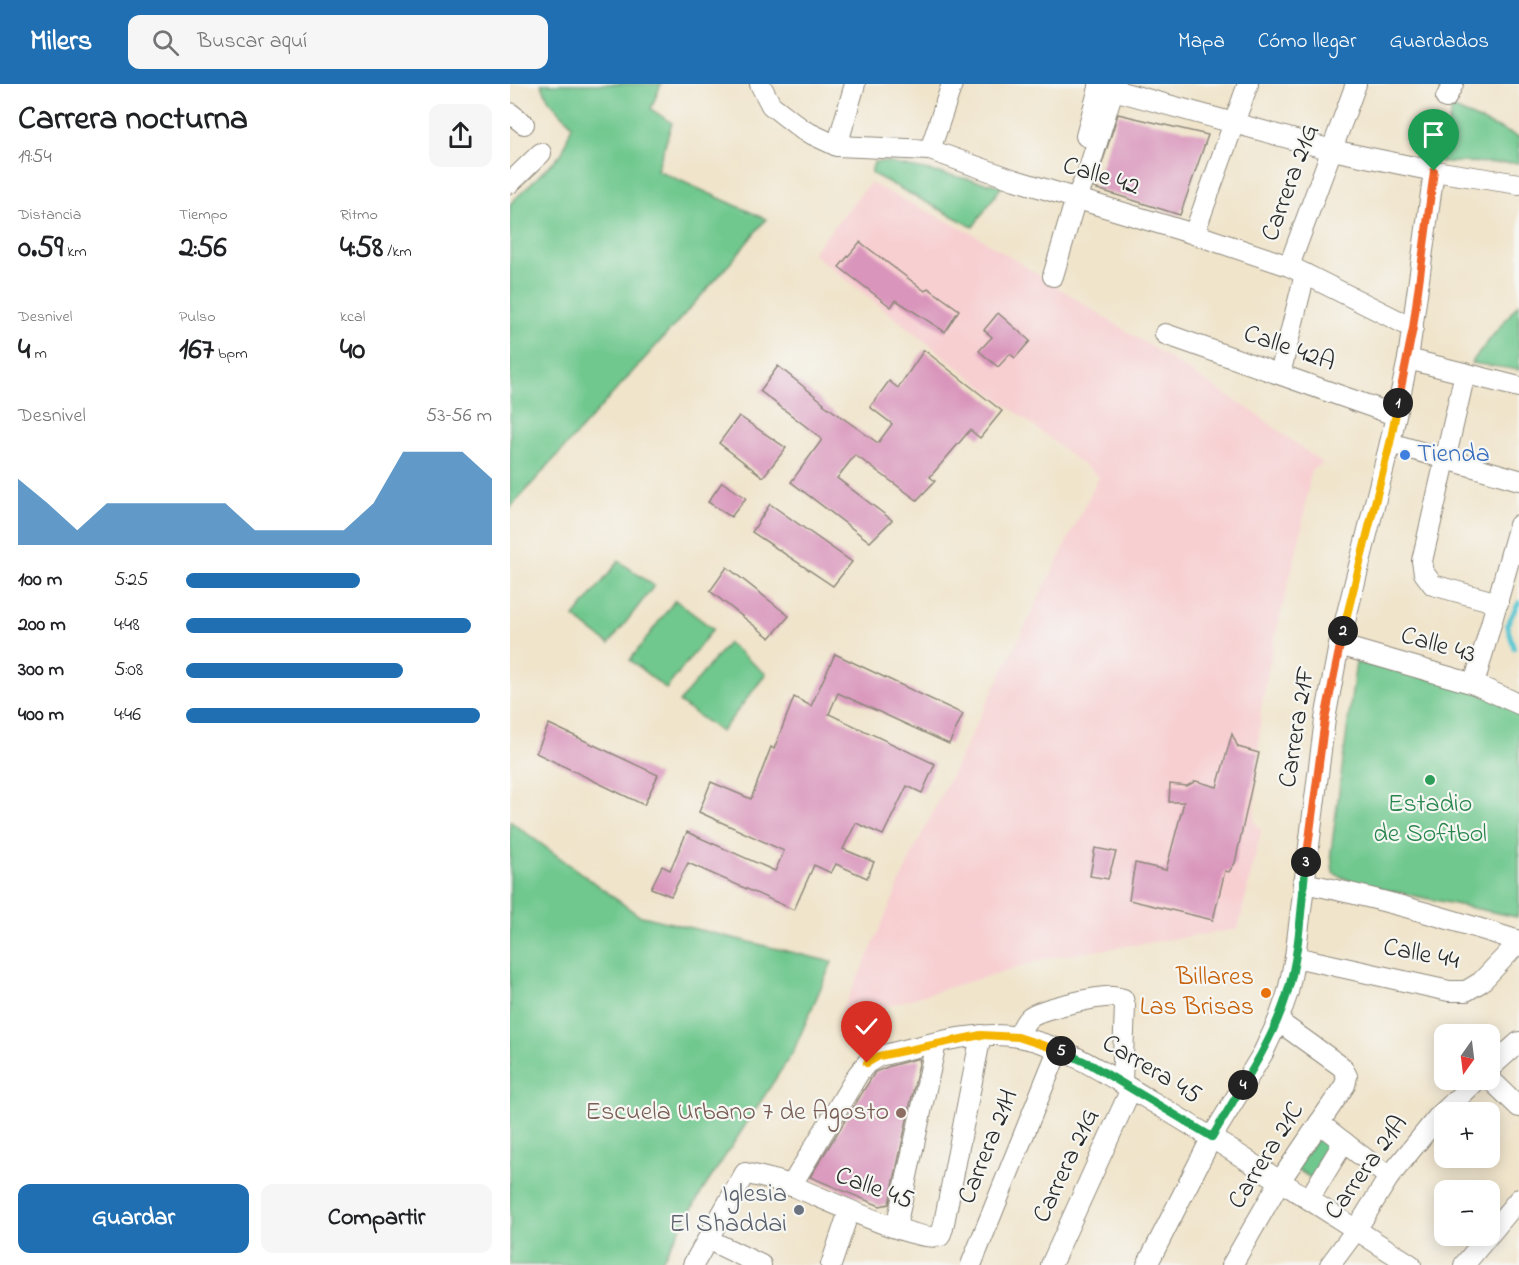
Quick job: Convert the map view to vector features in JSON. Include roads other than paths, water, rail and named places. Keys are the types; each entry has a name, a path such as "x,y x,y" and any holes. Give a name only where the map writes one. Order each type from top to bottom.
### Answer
{"street":[{"name":"Calle 42","path":"760,84 771,105 803,130 837,146 930,150 1015,180 1194,234 1297,270 1413,328"},
{"path":"837,146 855,84"},
{"path":"930,150 952,84"},
{"path":"1194,234 1248,84"},
{"name":"Carrera 21G","path":"1280,374 1297,270 1332,150 1356,84"},
{"path":"1053,276 1076,198 1076,171 1107,86 1332,150 1434,171 1519,184"},
{"path":"510,183 541,153"},
{"name":"Carrera 21F","path":"1148,1265 1212,1137 1263,1053 1288,992 1295,957 1320,754 1339,645 1390,443 1408,359 1434,171"},
{"name":"Calle 42A","path":"1165,334 1395,415"},
{"path":"1408,359 1519,387"},
{"path":"1465,373 1422,561 1424,573 1433,585 1498,603"},
{"path":"1390,443 1519,480"},
{"path":"1474,684 1519,525"},
{"name":"Calle 43","path":"1339,645 1474,684 1519,704"},
{"name":"Calle 44","path":"1295,957 1449,991 1467,991 1481,982 1519,941 1432,913 1304,883"},
{"path":"1018,1037 1029,1017 1050,1008 1112,996 1122,999 1125,1006 1127,1086"},
{"name":"Carrera 21C","path":"1232,1265 1280,1181 1345,1085 1347,1076 1342,1067 1278,1021"},
{"name":"Carrera 45","path":"867,1063 879,1056 981,1035 1018,1037 1058,1050 1090,1064 1212,1137 1411,1265"},
{"name":"Calle 45","path":"709,1240 745,1173 791,1186 849,1211 896,1227 933,1238 940,1236 944,1228 981,1035"},
{"path":"1500,1059 1519,1042"},
{"path":"896,1227 936,1043"},
{"name":"Carrera 21H","path":"970,1265 1058,1050"},
{"name":"Calle 45","path":"791,1186 858,1074 867,1063"},
{"name":"Carrera 21G","path":"1051,1265 1127,1086"},
{"path":"1500,1089 1519,1107"},
{"name":"Carrera 21A","path":"1330,1265 1356,1230 1389,1177 1437,1118 1466,1090"},
{"path":"1319,1123 1389,1177"},
{"path":"1309,1199 1344,1142"},
{"path":"1500,1222 1519,1199"},
{"path":"831,1265 849,1211"},
{"path":"693,1265 709,1240 761,1265"},
{"path":"1464,1265 1480,1246"}],"waterway":[{"path":"1514,648 1507,625 1519,602"}],"place":[{"name":"Tienda","path":"1405,455"},
{"name":"Estadio de Softbol","path":"1430,780"},
{"name":"Billares Las Brisas","path":"1266,993"},
{"name":"Escuela Urbano 7 de Agosto","path":"901,1113"},
{"name":"Iglesia El Shaddai","path":"799,1210"}]}
